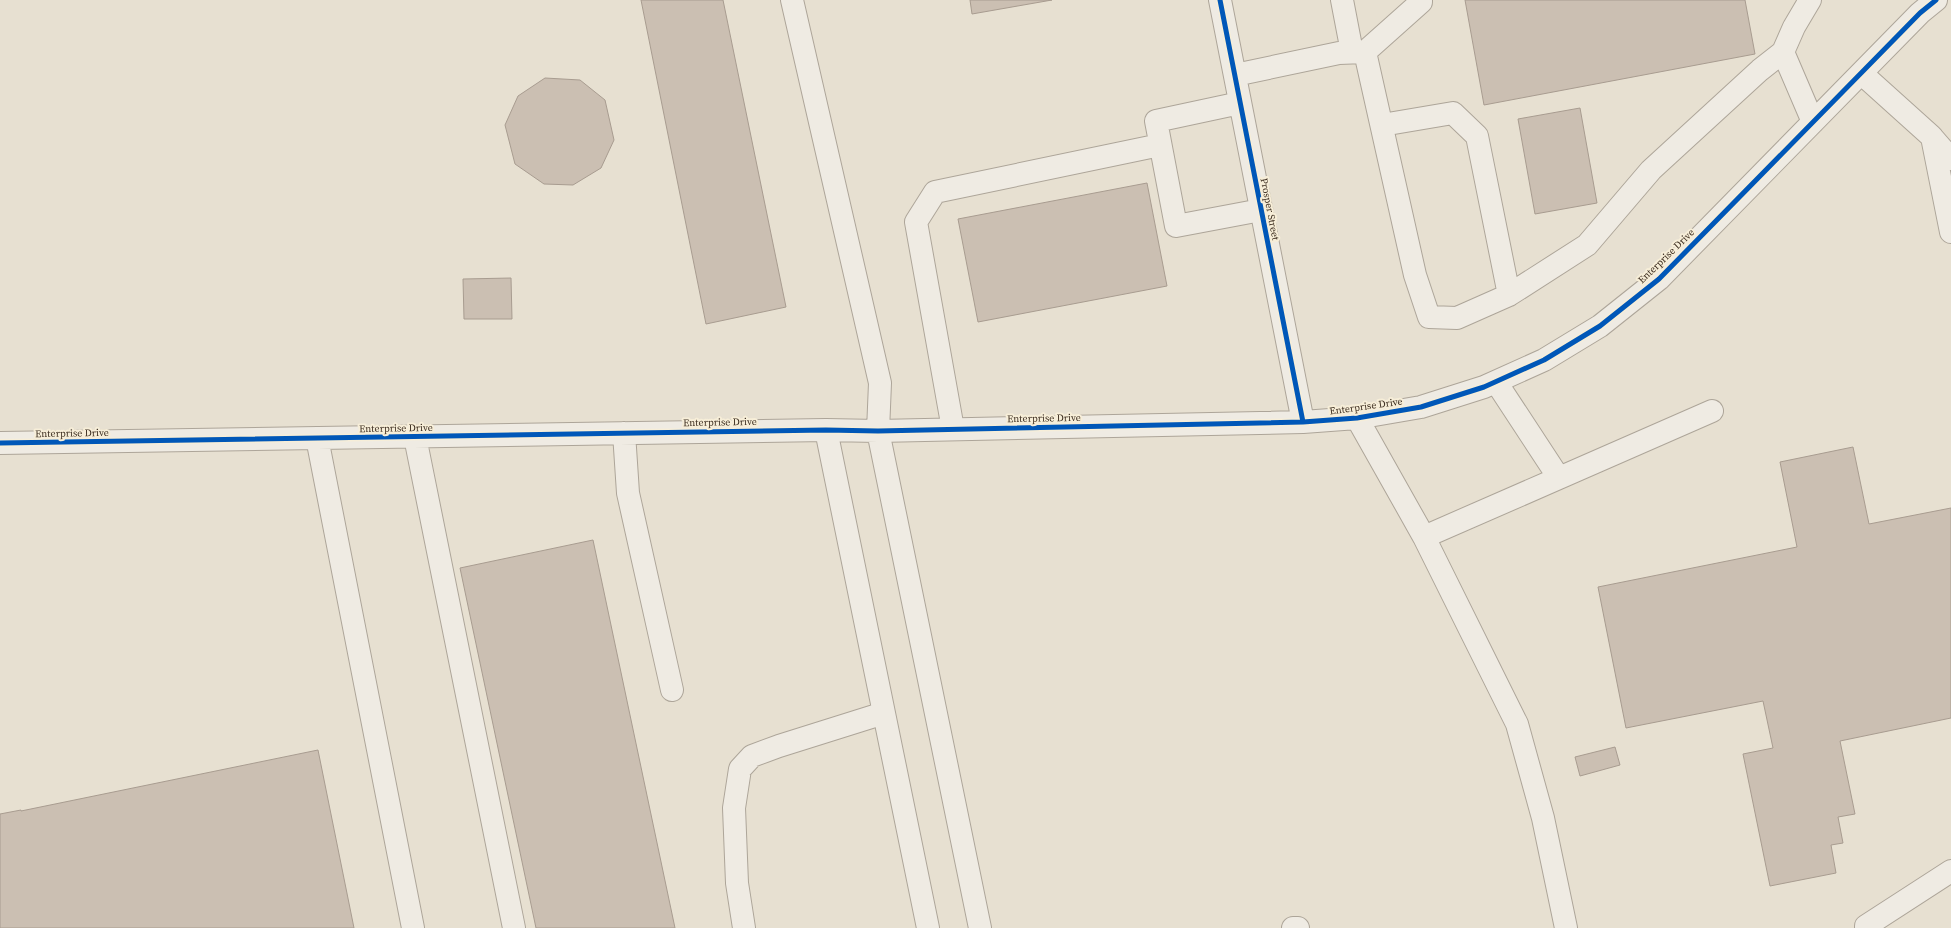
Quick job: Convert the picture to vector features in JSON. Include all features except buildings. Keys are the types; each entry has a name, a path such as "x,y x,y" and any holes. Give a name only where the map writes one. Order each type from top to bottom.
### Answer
{"street":[{"path":"792,0 880,383 878,430 980,928"},
{"name":"Prosper Street","path":"1220,0 1303,422"},
{"path":"1342,0 1382,125 1415,275 1429,317 1457,318 1509,295 1587,245 1651,170 1760,70 1783,52 1794,27 1810,0"},
{"path":"1235,75 1339,53 1359,52 1421,2 1421,0"},
{"name":"Enterprise Drive","path":"0,444 1303,422 1357,418 1421,407 1496,382 1544,360 1600,326 1659,279 1920,13 1936,0"},
{"path":"1783,52 1813,122"},
{"path":"1861,73 1931,136 1951,159"},
{"path":"1240,103 1156,121 1160,145 1176,226 1261,210"},
{"path":"1382,125 1452,113 1477,136 1509,295"},
{"path":"1931,136 1951,232"},
{"path":"953,429 916,222 935,192 1160,145"},
{"path":"1496,382 1559,478"},
{"path":"1424,537 1712,411"},
{"path":"1357,418 1424,537 1517,724 1543,818 1566,928"},
{"path":"826,430 928,928"},
{"path":"624,433 628,493 672,690"},
{"path":"415,437 514,928"},
{"path":"317,438 413,928"},
{"path":"744,928 737,883 734,808 740,769 752,756 884,713"},
{"path":"1866,928 1866,926 1951,871"},
{"path":"1293,928 1298,928"}],"cycle path":[{"path":"1220,0 1303,422"},
{"path":"0,443 826,430 878,431 1303,422 1357,418 1421,407 1484,387 1544,360 1600,326 1659,279 1920,13 1936,0"}]}
